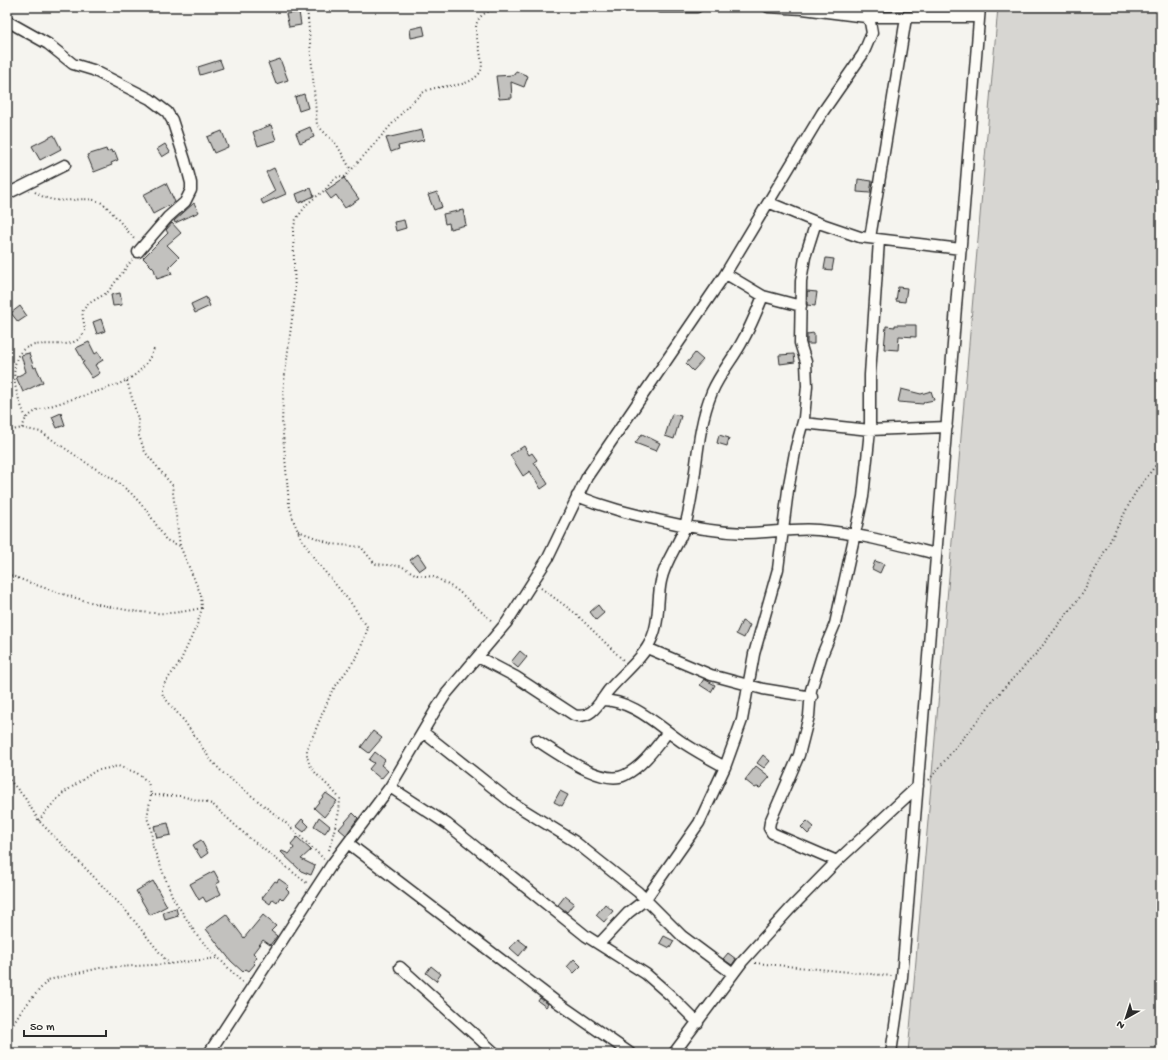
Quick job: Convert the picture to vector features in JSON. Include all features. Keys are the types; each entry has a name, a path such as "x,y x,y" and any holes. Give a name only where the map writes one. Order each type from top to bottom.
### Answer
{"street":[{"path":"660,7 697,7"},
{"path":"768,7 803,9 866,17 906,18 980,12 918,790 902,977 892,1053"},
{"path":"208,1053 315,890 328,862 348,843 390,787 446,694 503,627 533,583 556,545 577,496 598,459 726,274 770,203 822,113 863,54 872,33 870,22 866,17"},
{"path":"837,861 772,833 769,828 770,822 799,755 809,716 812,697 811,690 835,624 863,497 870,430 874,239 906,18"},
{"path":"7,21 48,44 73,64 94,70 150,99 167,112 172,120 185,160 191,183 191,190 185,202 168,218 138,252"},
{"path":"7,194 65,165"},
{"path":"770,203 816,222 860,237 961,249"},
{"path":"599,944 628,913 645,900 699,823 725,767 742,720 754,654 778,569 788,490 796,447 803,423 807,386 806,362 800,343 801,281 805,257 816,222"},
{"path":"726,274 763,296 801,306"},
{"path":"478,657 516,677 574,715 580,717 586,716 592,712 629,667 647,648 653,637 658,593 664,569 684,526 697,450 712,392 743,340 763,296"},
{"path":"803,423 870,430 947,427"},
{"path":"577,496 627,514 684,526 743,533 765,533 783,530 817,530 854,534 936,554"},
{"path":"647,648 711,675 749,685 812,697"},
{"path":"601,700 617,701 633,707 701,754 725,767"},
{"path":"422,732 511,802 574,841 645,900 682,936 733,974"},
{"path":"536,740 585,769 601,776 615,778 624,776 635,768 668,732"},
{"path":"390,787 447,824 565,920 646,974 698,1023"},
{"path":"674,1053 698,1023 742,962 837,861 918,790"},
{"path":"348,843 554,1000 630,1053"},
{"path":"400,967 495,1053"}],"path":[{"path":"307,7 317,125 337,145 351,170"},
{"path":"328,862 339,812 340,799 311,768 306,759 307,750 332,691 358,655 368,628 351,603 316,561 298,530 289,504 282,422 283,389 294,295 293,230 296,219 308,203 325,190 333,180 340,176 345,177 368,150 421,94 427,90 452,86 469,81 480,72 482,66 476,32 478,22 482,15 489,11 525,7"},
{"path":"539,7 589,9 601,7"},
{"path":"26,185 49,200 92,200 102,203 134,239 138,252 107,293 88,304 83,310 85,329 78,339 68,344 44,344 25,348 17,356 14,384 26,418"},
{"path":"22,428 26,418 37,410 112,388 127,381 141,371 148,362 154,349"},
{"path":"127,381 138,419 139,436 145,452 172,485 180,546 201,595 202,608 197,625 180,662 164,684 162,690 163,696 185,722 210,759 224,773 287,824 328,862"},
{"path":"7,431 22,428 41,432 91,466 112,478 131,493 148,512 166,540 180,546"},
{"path":"918,790 1004,688 1036,654 1083,592 1135,493 1161,458"},
{"path":"298,530 332,544 361,547 373,562 379,565 401,566 417,575 434,577 457,590 490,620 503,627"},
{"path":"7,574 37,585 113,606 138,611 170,613 202,608"},
{"path":"533,583 575,613 629,667"},
{"path":"39,821 62,794 95,771 118,766 137,773 148,782 151,795 147,818 151,828 153,847 172,898 198,937 249,989"},
{"path":"7,777 25,798 39,821 64,845 122,907 169,964"},
{"path":"151,795 181,796 212,804 248,837 315,890"},
{"path":"7,1034 21,1011 48,980 100,968 169,964 218,958"},
{"path":"742,962 902,977"}],"shaded area":[{"path":"998,7 1161,7 1161,1053 908,1053"}],"building":[{"path":"299,12 301,25 289,27 286,14"},
{"path":"423,26 425,35 411,38 410,29"},
{"path":"280,59 288,80 276,84 268,63"},
{"path":"220,60 223,68 200,75 198,67"},
{"path":"516,71 528,76 524,87 511,82 512,98 499,99 496,76 514,75"},
{"path":"304,94 308,108 299,111 295,97"},
{"path":"271,125 276,140 258,146 253,132"},
{"path":"310,127 314,137 300,143 296,133"},
{"path":"422,130 424,140 398,146 399,149 391,152 386,138"},
{"path":"222,131 228,147 214,153 207,137"},
{"path":"54,135 61,149 40,160 32,146"},
{"path":"165,144 170,152 162,157 157,149"},
{"path":"106,149 107,152 111,150 112,153 115,152 118,160 111,163 112,165 94,172 87,155"},
{"path":"274,168 286,194 263,204 261,200 275,191 266,172"},
{"path":"344,178 359,199 345,208 336,195 331,199 325,191"},
{"path":"858,179 872,181 870,193 857,192"},
{"path":"166,183 175,202 153,214 143,195"},
{"path":"311,188 314,196 299,203 296,194"},
{"path":"437,192 442,207 434,210 428,195"},
{"path":"194,203 199,212 175,223 174,221"},
{"path":"463,210 466,225 450,229 449,223 445,224 443,214"},
{"path":"404,220 406,228 396,231 394,222"},
{"path":"172,223 181,233 167,245 179,257 169,267 172,274 157,279 154,269 143,258 168,233 166,230"},
{"path":"826,258 834,259 832,270 824,269"},
{"path":"898,287 907,288 905,302 896,301"},
{"path":"807,291 817,292 815,306 807,305"},
{"path":"120,293 122,305 113,306 111,295"},
{"path":"206,297 210,306 195,313 191,304"},
{"path":"20,306 27,316 18,322 11,313"},
{"path":"101,319 105,331 97,334 93,322"},
{"path":"895,325 916,325 916,337 899,336 898,350 884,349 886,326 895,327"},
{"path":"814,333 814,344 807,344 807,334"},
{"path":"89,342 95,354 98,352 103,360 95,365 100,373 92,378 82,363 84,362 76,348"},
{"path":"29,353 34,368 36,367 43,382 23,392 16,377 26,372 21,355"},
{"path":"695,353 703,360 693,371 686,364"},
{"path":"794,354 795,362 780,364 779,355"},
{"path":"901,389 921,394 931,391 934,400 924,402 923,404 898,402"},
{"path":"61,413 65,425 57,428 52,417"},
{"path":"672,414 681,416 674,439 665,436"},
{"path":"642,434 660,443 656,451 635,443"},
{"path":"719,435 729,438 727,446 717,443"},
{"path":"524,446 529,455 532,453 537,460 534,462 548,484 541,489 530,471 523,476 510,455"},
{"path":"418,554 426,566 419,571 410,560"},
{"path":"875,561 884,564 880,573 872,569"},
{"path":"598,605 604,613 596,620 590,612"},
{"path":"742,621 750,625 744,638 736,634"},
{"path":"520,651 527,657 518,668 511,662"},
{"path":"704,679 715,685 711,692 700,685"},
{"path":"373,731 382,738 369,753 361,747"},
{"path":"375,752 385,760 381,765 388,771 381,779 369,769 374,763 369,760"},
{"path":"763,755 770,761 764,768 757,763"},
{"path":"756,766 770,777 760,788 755,788 745,780"},
{"path":"560,791 568,795 562,806 554,802"},
{"path":"326,793 337,801 324,817 314,808"},
{"path":"353,813 358,818 346,835 339,829"},
{"path":"319,817 330,826 325,833 314,826"},
{"path":"302,819 309,826 304,832 296,826"},
{"path":"807,821 814,827 808,834 801,827"},
{"path":"168,823 171,835 157,838 154,826"},
{"path":"297,837 311,850 301,859 315,866 311,875 301,871 281,852 282,851 289,854 294,848 291,844"},
{"path":"201,840 208,853 201,858 193,845"},
{"path":"214,871 220,882 216,884 221,894 206,902 203,897 199,900 190,884"},
{"path":"279,879 289,886 286,889 289,892 283,900 280,897 277,902 273,899 270,904 262,898 275,881 277,882"},
{"path":"153,881 167,906 150,915 136,891"},
{"path":"565,896 574,903 567,912 558,905"},
{"path":"605,904 613,911 604,922 596,915"},
{"path":"176,908 178,916 165,920 163,912"},
{"path":"226,914 244,938 263,915 276,926 271,931 277,936 270,945 263,940 253,953 257,957 253,962 255,964 249,971 246,969 243,972 231,961 206,929"},
{"path":"664,936 674,941 670,948 660,943"},
{"path":"518,939 527,946 519,956 510,948"},
{"path":"728,953 736,959 732,965 723,959"},
{"path":"574,959 581,966 574,973 567,967"},
{"path":"431,966 441,974 436,981 426,973"},
{"path":"540,998 548,1004 546,1007 538,1001"}]}
